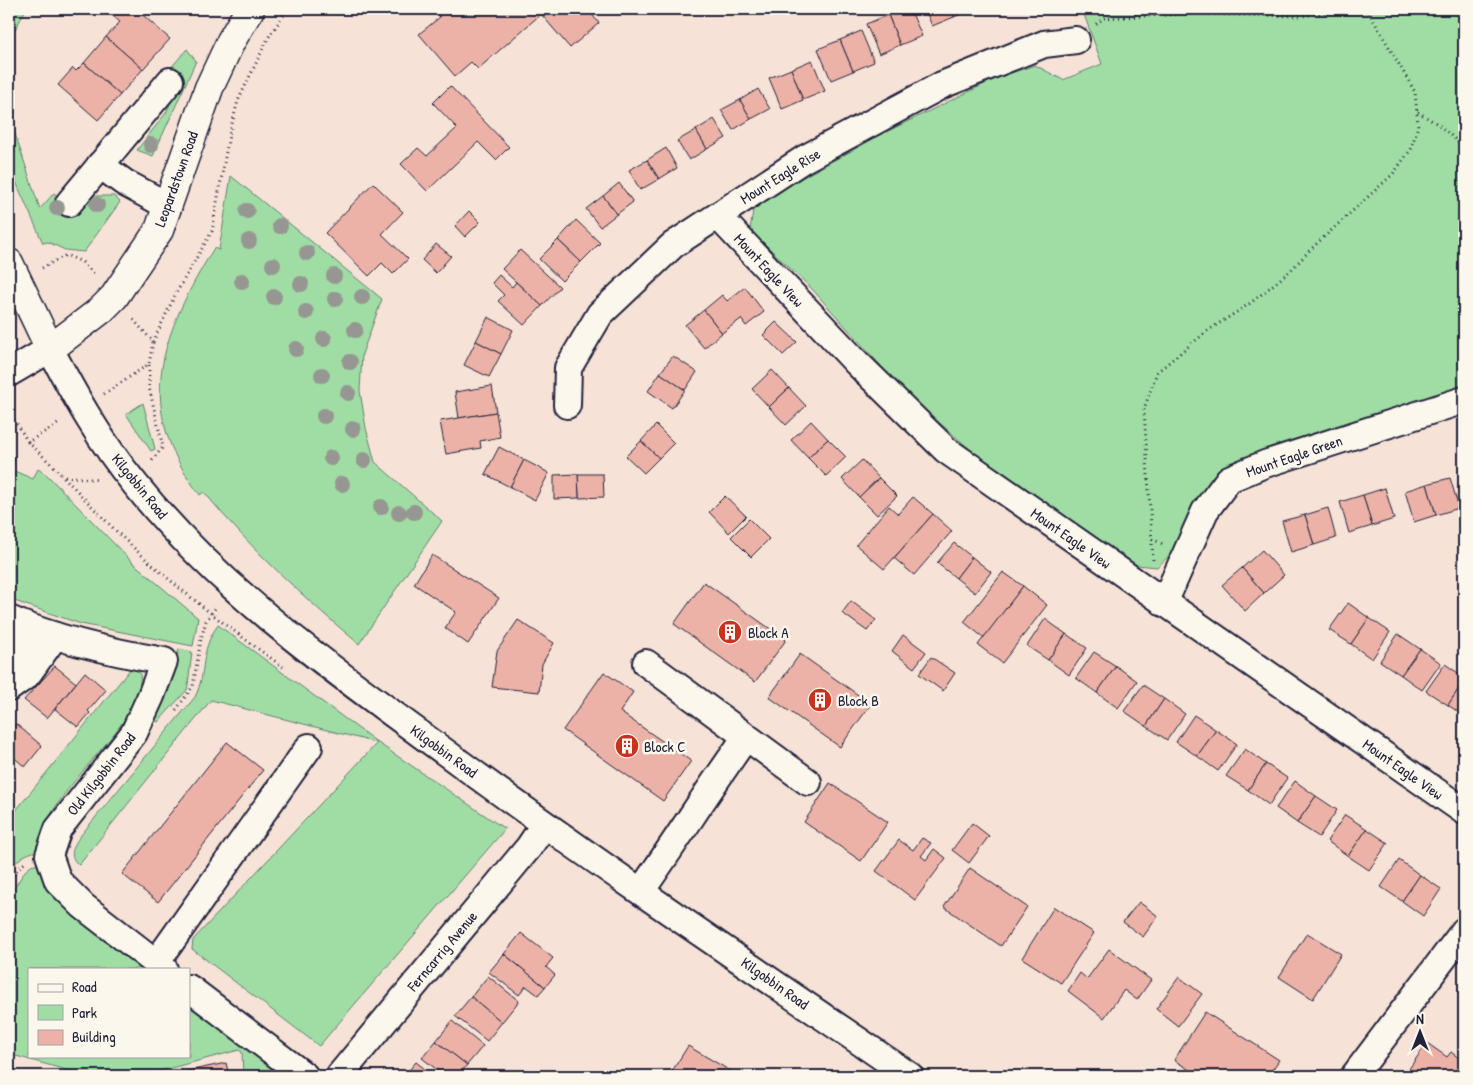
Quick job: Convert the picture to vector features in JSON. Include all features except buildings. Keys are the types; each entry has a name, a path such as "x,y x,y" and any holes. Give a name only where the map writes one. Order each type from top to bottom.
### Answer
{"main road":[{"name":"Leopardstown Road","path":"50,349 101,310 114,297 159,230 209,88 231,41 250,9"},
{"path":"9,263 50,349"}],"street":[{"name":"Mount Eagle Rise","path":"567,405 568,368 600,314 673,245 804,159 942,85 1044,44 1076,40"},
{"path":"69,203 170,81"},
{"path":"100,166 125,183 168,206"},
{"name":"Mount Eagle View","path":"718,216 857,363 946,450 1464,811"},
{"path":"9,373 50,349"},
{"name":"Kilgobbin Road","path":"50,349 82,408 134,484 232,585 331,668 544,825 910,1076"},
{"name":"Mount Eagle Green","path":"1164,603 1205,511 1229,479 1264,464 1464,400"},
{"name":"Old Kilgobbin Road","path":"9,618 44,633 94,647 164,661 152,696 134,733 58,830 49,855 58,881 83,906 160,966"},
{"path":"9,670 44,633"},
{"path":"9,688 27,675 44,633"},
{"path":"646,662 808,782"},
{"path":"641,891 680,836 697,805 746,736"},
{"path":"160,966 309,747"},
{"name":"Ferncarrig Avenue","path":"339,1076 529,847 544,825"},
{"path":"1354,1076 1464,931"},
{"path":"190,989 304,1076"}],"path":[{"path":"163,447 157,429 149,387 149,364 153,342 175,295 212,231 228,135 238,101 268,38 288,9"},
{"path":"1076,40 1104,18 1186,14 1302,16 1352,9"},
{"path":"1153,565 1144,409 1157,372 1206,332 1252,302 1290,272 1312,248 1393,174 1411,149 1418,126 1415,92 1368,9"},
{"path":"1418,112 1439,125 1464,147"},
{"path":"55,261 66,255 82,262"},
{"path":"138,324 153,342"},
{"path":"110,389 149,364"},
{"path":"9,410 28,442 66,476 87,504 136,550 211,614"},
{"path":"28,442 54,426"},
{"path":"193,686 198,648 206,621 232,585"}],"green space":[{"path":"9,9 26,9 9,41"},
{"path":"1082,9 1464,9 1464,386 1268,448 1225,468 1203,492 1171,554 1157,567 1137,565 992,468 907,395 812,289 750,230 754,204 882,134 999,77 1035,65 1063,80 1102,64"},
{"path":"187,49 196,61 153,156 137,150 166,113 180,81 169,70"},
{"path":"9,116 40,209 54,193 76,210 94,196 114,196 120,202 84,252 65,250 48,242 43,243 16,182 9,156"},
{"path":"231,176 382,299 362,354 360,391 366,428 375,462 442,521 359,644 278,572 204,492 200,495 179,462 166,431 161,401 162,371 168,341 195,280 214,248 219,250"},
{"path":"143,403 155,449 151,451 126,414"},
{"path":"9,459 15,460 12,470 33,479 38,469 47,475 132,562 198,618 193,646 81,624 9,599"},
{"path":"218,625 378,743 505,829 319,1046 192,949 193,940 377,743 211,700 79,865 73,856 74,847 79,837 195,697 199,688 205,653"},
{"path":"179,649 192,652 187,690 158,722 154,720 166,693"},
{"path":"132,667 140,673 140,684 135,701 127,716 61,799 50,816 37,851 21,858 9,871 9,819"},
{"path":"39,864 152,968 28,968 28,1058 190,1058 190,998 291,1076 243,1076 242,1052 239,1050 141,1076 88,1076 9,1054 9,896 25,871 31,866"}],"place":[{"name":"Block A","path":"730,632"},
{"name":"Block B","path":"820,700"},
{"name":"Block C","path":"627,746"}]}
